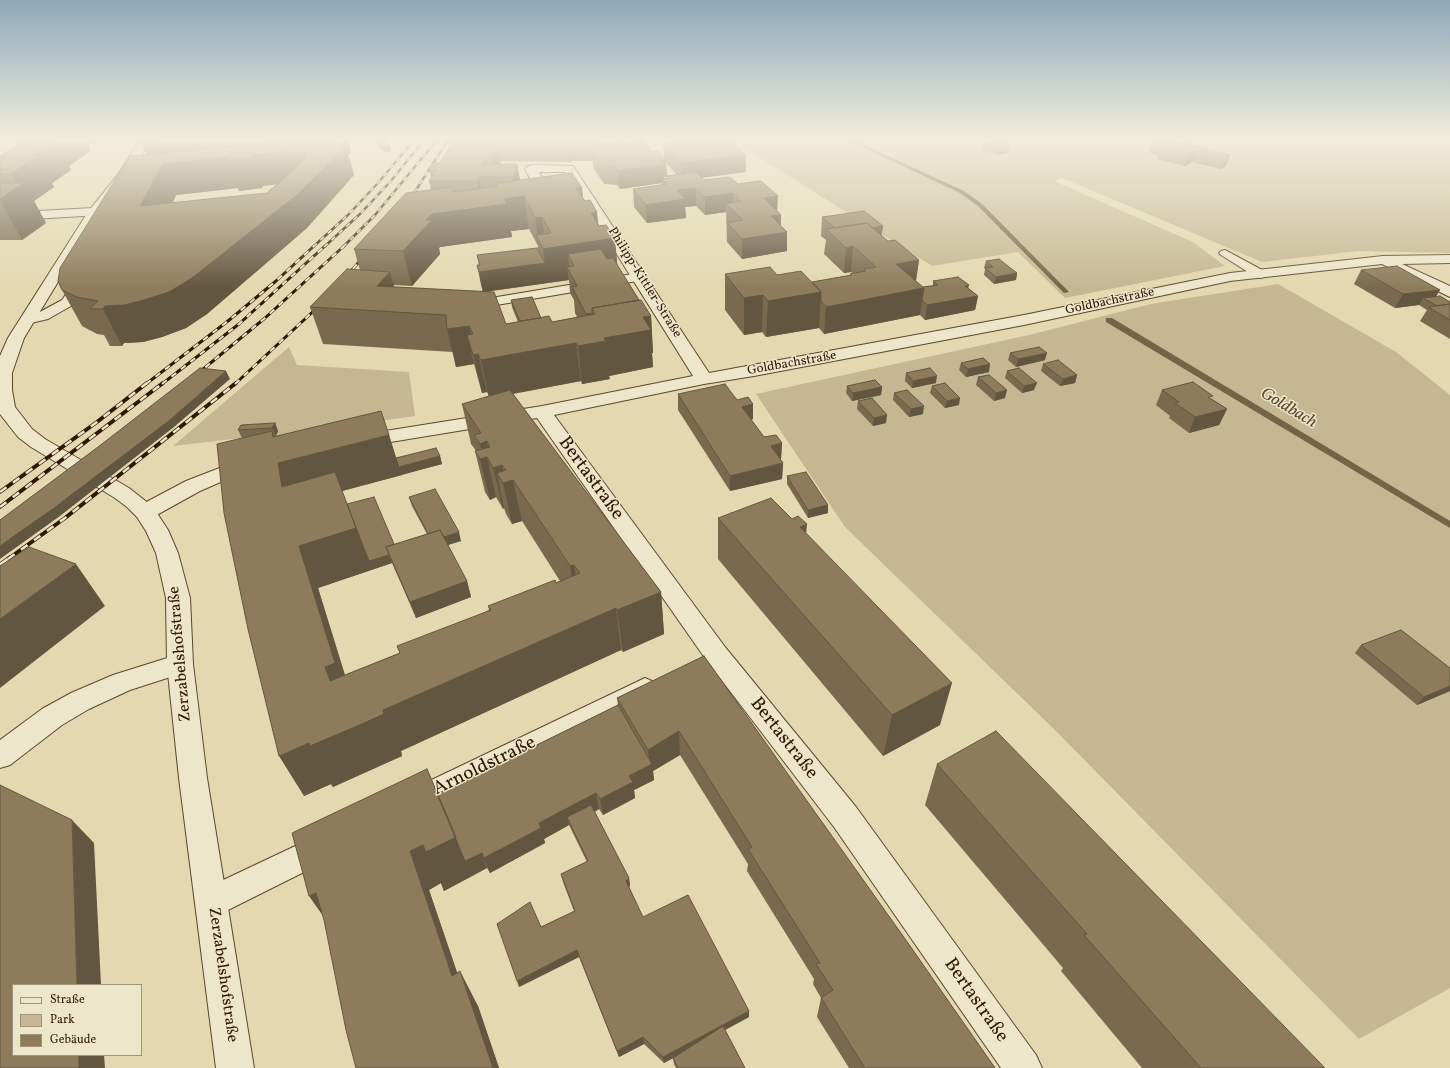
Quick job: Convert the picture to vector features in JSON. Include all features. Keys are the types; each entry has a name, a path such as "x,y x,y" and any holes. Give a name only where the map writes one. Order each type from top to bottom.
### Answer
{"street":[{"name":"Zerzabelshofstraße","path":"116,190 94,212 27,320 8,357 3,373 3,390 6,407 10,415 25,433 38,443 122,493 145,512 157,530 167,552 178,598 180,664 192,771 235,1068"},
{"name":"Philipp-Kittler-Straße","path":"584,190 704,379"},
{"path":"0,217 94,212"},
{"name":"Goldbachstraße","path":"340,444 542,412 704,379 754,371 1074,310 1230,277 1383,260 1450,259"},
{"path":"1383,260 1450,292"},
{"name":"Bertastraße","path":"542,412 706,659 844,817 1023,1068"},
{"path":"145,512 200,483 247,463 261,459"},
{"path":"0,756 52,717 80,701 122,682 180,664"},
{"name":"Arnoldstraße","path":"387,816 666,679"},
{"path":"211,902 344,837"}],"lane":[{"path":"69,252 84,250"},
{"path":"1225,253 1260,274"},
{"path":"27,320 44,316 67,303 74,294 88,268"},
{"path":"607,282 639,276"},
{"path":"460,307 575,288"}],"green space":[{"path":"811,190 1074,190 1193,242 1225,266 1065,298 1018,252 932,266"},
{"path":"1090,190 1450,190 1450,253 1359,251 1262,262"},
{"path":"1278,284 1396,352 1450,395 1450,988 1359,1039 1055,730 845,527 756,394 1029,335 1151,304"},
{"path":"289,347 297,365 409,372 415,416 276,436 278,431 242,438 173,446"}],"building":[{"path":"0,190 14,190 0,199"},
{"path":"109,190 149,190 140,206 267,193 271,190 302,190 192,278 169,292 124,305 105,306 103,309 90,309 98,301 77,297 62,290 58,281 60,268"},
{"path":"430,190 453,190 454,192 470,190 577,190 585,201 590,200 597,212 591,213 599,226 606,225 615,238 543,249 536,235 551,233 542,217 535,218 524,196 504,199 507,204 432,214 426,220 432,220 403,251 354,249 406,193"},
{"path":"634,190 679,190 677,190 685,199 646,205"},
{"path":"698,190 771,190 778,196 764,198 781,215 771,216 787,232 742,239 727,223 743,220 726,204 741,201 733,193 705,197"},
{"path":"864,211 883,226 872,228 867,223 835,228 822,217"},
{"path":"867,223 888,241 895,240 919,260 896,264 924,288 826,307 821,301 821,292 812,282 852,275 850,274 866,271 864,269 876,267 853,246 846,248 826,229"},
{"path":"537,248 545,263 479,272 477,265 480,265 477,255"},
{"path":"601,249 607,259 613,258 639,300 592,308 591,315 590,313 586,314 572,287 577,286 567,267 574,266 568,254"},
{"path":"999,259 1017,273 996,277 985,268 993,267 986,261"},
{"path":"1397,266 1440,290 1403,294 1361,270"},
{"path":"770,267 777,275 801,271 821,292 768,301 763,295 744,298 725,274"},
{"path":"347,269 390,272 377,286 494,292 506,324 549,316 552,322 595,314 592,308 641,300 651,316 643,317 651,330 604,338 606,341 578,346 576,343 481,360 478,354 473,355 467,335 473,334 469,326 447,329 446,315 310,307"},
{"path":"958,277 969,285 965,286 978,296 927,305 922,300 923,287 938,285 933,281"},
{"path":"1440,296 1450,302 1450,304 1437,306 1423,298"},
{"path":"532,297 541,318 520,321 511,300"},
{"path":"1450,304 1450,320 1428,307"},
{"path":"1039,347 1047,353 1018,359 1010,353"},
{"path":"983,358 990,364 968,369 961,363"},
{"path":"1058,360 1077,375 1063,379 1043,364"},
{"path":"200,368 226,371 170,420 54,508 0,546 0,520"},
{"path":"930,368 937,376 913,381 906,373"},
{"path":"1019,368 1037,383 1024,386 1007,371"},
{"path":"989,375 1007,390 996,393 978,377"},
{"path":"875,380 882,387 853,393 847,386"},
{"path":"1193,382 1213,396 1208,397 1227,409 1195,417 1175,403 1179,402 1162,390"},
{"path":"945,383 960,398 947,401 932,386"},
{"path":"725,384 737,400 748,397 753,404 742,407 764,437 776,435 782,443 771,446 783,463 730,476 678,394"},
{"path":"510,390 661,592 617,610 616,608 383,710 384,714 364,723 310,746 309,743 279,756 248,629 224,513 217,444 272,431 273,437 381,411 389,435 278,463 282,487 335,472 356,528 299,546 335,663 325,667 330,681 400,653 397,646 491,610 488,606 555,580 556,583 580,573 574,565 570,566 513,480 503,483 497,473 506,470 502,465 493,468 487,457 480,459 475,451 490,447 487,441 480,444 474,435 481,433 462,404"},
{"path":"907,390 924,406 911,409 894,393"},
{"path":"872,398 887,415 874,418 858,401"},
{"path":"275,423 272,428 238,430 241,425"},
{"path":"436,448 440,456 399,467 396,458"},
{"path":"806,472 828,505 808,510 787,476"},
{"path":"435,489 459,532 444,537 440,530 428,534 409,497"},
{"path":"374,497 394,544 386,547 389,555 369,561 347,504"},
{"path":"771,498 792,519 798,516 807,524 800,527 952,683 892,715 718,518"},
{"path":"440,530 467,581 410,602 386,547"},
{"path":"29,547 76,564 0,619 0,566"},
{"path":"1401,630 1450,668 1450,686 1424,697 1361,645"},
{"path":"704,656 995,1068 865,1068 821,998 833,990 816,964 820,963 748,849 752,847 679,731 648,750 617,698"},
{"path":"618,705 652,764 629,776 633,782 600,799 596,793 539,823 541,828 484,858 482,853 465,861 437,794"},
{"path":"996,731 1325,1068 1201,1068 1084,935 1087,934 937,764"},
{"path":"427,769 456,837 426,852 423,845 410,851 452,976 460,971 493,1068 356,1068 346,1030 324,920 316,893 309,896 292,833"},
{"path":"0,785 72,820 77,984 12,984 12,1056 79,1056 79,1068 0,1068"},
{"path":"591,805 629,878 626,881 643,917 688,895 749,1011 663,1057 643,1037 617,1051 577,950 517,981 497,924 530,902 541,927 575,911 561,874 588,861 567,817"},
{"path":"723,1026 745,1068 678,1068 673,1058"}],"waterway":[{"name":"Goldbach","path":"957,190 980,205 1066,292"},
{"name":"Goldbach","path":"1109,320 1450,525"}],"railway":[{"path":"313,247 348,215 372,190"},
{"path":"324,247 361,213 383,190"},
{"path":"344,246 375,215 396,190"},
{"path":"409,201 416,190"},
{"path":"146,384 228,321 276,281 314,246"},
{"path":"162,384 239,324 325,246"},
{"path":"196,375 265,318 344,246"},
{"path":"345,278 365,255"},
{"path":"235,384 319,306"},
{"path":"0,492 97,422 147,383"},
{"path":"0,507 163,383"},
{"path":"8,559 65,518 236,383"},
{"path":"0,565 10,558"}]}
